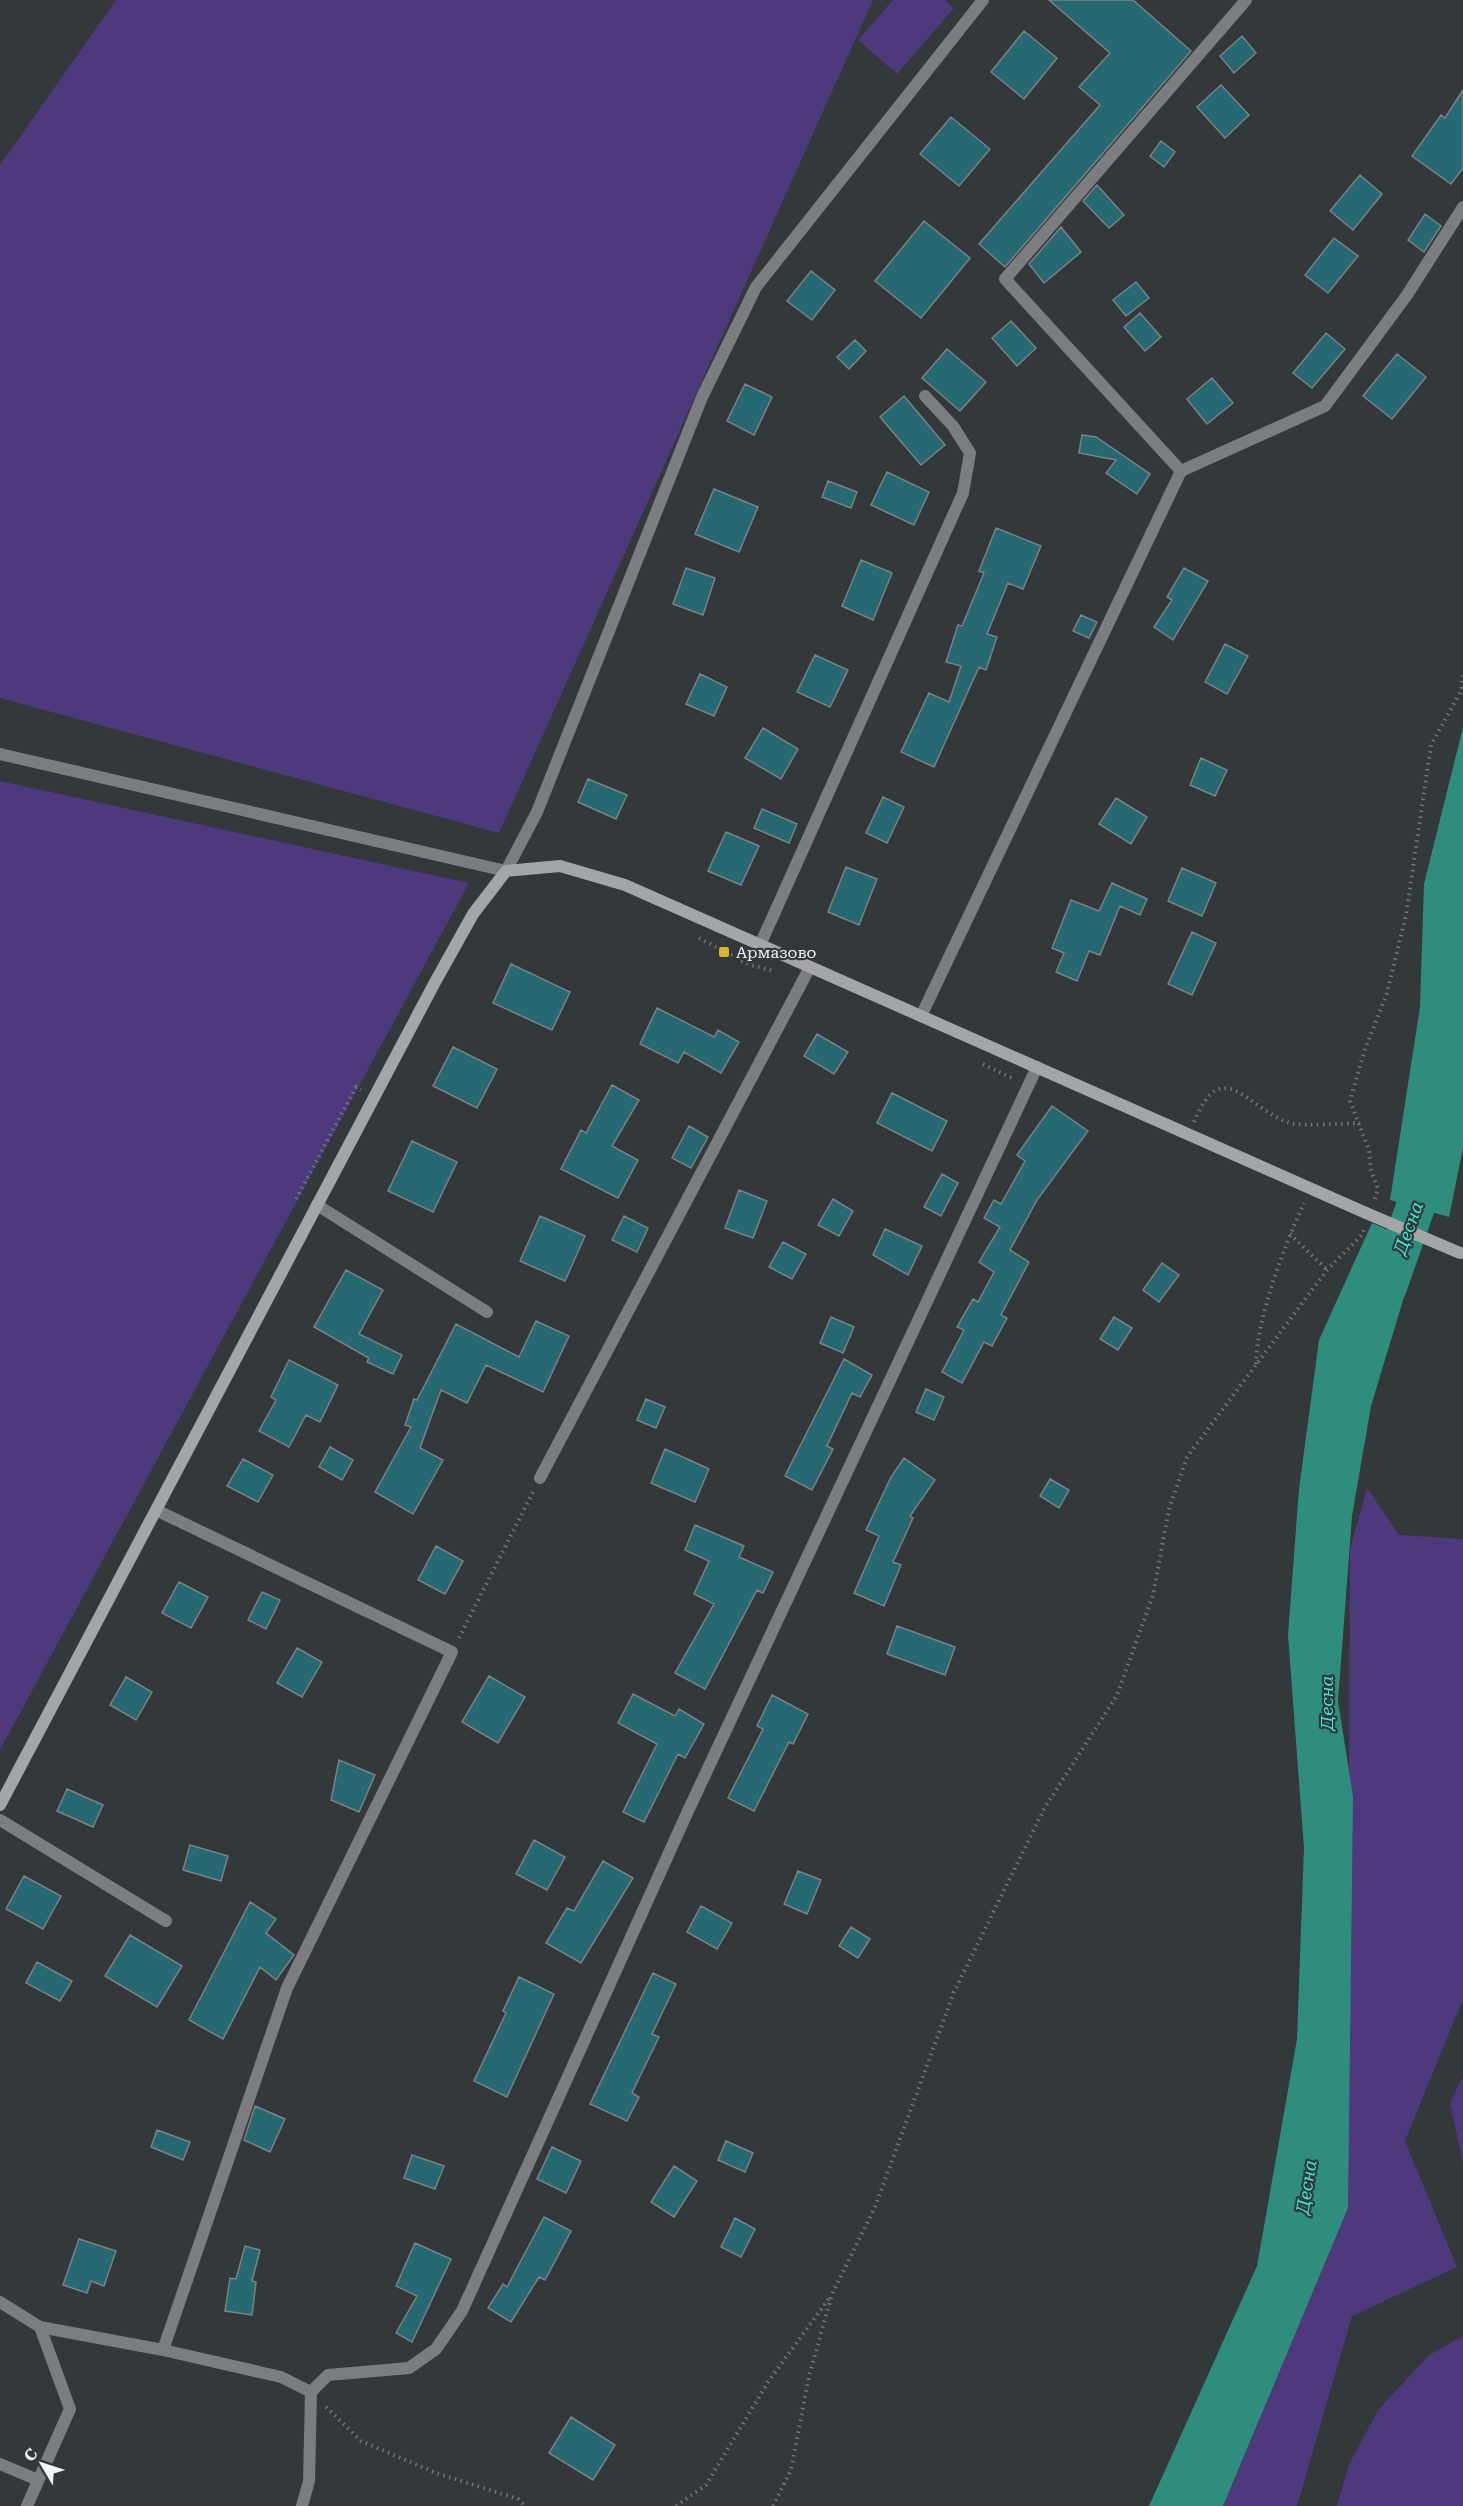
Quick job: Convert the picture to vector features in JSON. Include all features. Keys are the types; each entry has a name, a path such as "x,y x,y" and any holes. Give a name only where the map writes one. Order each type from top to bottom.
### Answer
{"street":[{"path":"0,1805 473,914 506,871 537,812 702,398 756,287 983,0"},
{"path":"1181,471 1005,279 1246,0"},
{"path":"921,1016 1181,471 1325,406 1407,295 1463,207"},
{"path":"760,945 963,494 970,453 952,426 924,396"},
{"path":"0,754 506,871 560,866 625,885 760,945 807,972 921,1016 1310,1188 1369,1210 1461,1254"},
{"path":"540,1478 807,972"},
{"path":"302,2506 309,2481 311,2392 328,2375 409,2368 436,2349 462,2311 688,1811 1037,1067"},
{"path":"317,1205 487,1312"},
{"path":"158,1511 452,1652 287,1988 163,2350"},
{"path":"0,1820 166,1921"},
{"path":"0,2302 40,2327 163,2350 281,2377 311,2392"},
{"path":"27,2506 70,2409 40,2327"},
{"path":"0,2464 38,2480"}],"path":[{"path":"1369,1210 1378,1189 1360,1123 1350,1101 1365,1049 1387,993 1406,915 1431,745 1461,691 1463,675"},
{"path":"695,935 750,965 807,972"},
{"path":"975,1060 1028,1086"},
{"path":"297,1199 356,1087 375,1097"},
{"path":"1189,1134 1203,1101 1218,1088 1235,1088 1291,1123 1360,1123"},
{"path":"1256,1364 1257,1342 1290,1234 1310,1188"},
{"path":"676,2506 706,2485 768,2382 832,2294 875,2207 954,1992 1044,1809 1117,1695 1153,1595 1168,1509 1187,1457 1327,1270 1362,1235 1365,1226"},
{"path":"1290,1234 1327,1270"},
{"path":"452,1652 540,1478"},
{"path":"773,2506 790,2470 809,2376 832,2294"},
{"path":"311,2392 361,2440 436,2474 518,2499 525,2506"}],"shaded area":[{"path":"116,0 873,0 499,833 0,698 0,165"},
{"path":"893,0 945,0 954,8 897,74 858,40"},
{"path":"0,781 469,883 0,1750"},
{"path":"1367,1488 1399,1535 1463,1539 1463,1999 1405,2141 1457,2267 1352,2316 1297,2506 1223,2506 1348,2208 1350,1549"},
{"path":"1463,2076 1463,2163 1450,2103"},
{"path":"1463,2336 1463,2506 1337,2506 1349,2464 1379,2409 1429,2355"}],"water":[{"path":"1463,727 1463,1148 1449,1217 1390,1200 1420,1007 1424,884"},
{"path":"1372,1223 1420,1244 1371,1406 1352,1516 1338,1701 1353,1797 1348,2208 1223,2506 1149,2506 1257,2266 1297,2039 1304,1848 1288,1635 1299,1489 1319,1340"}],"building":[{"path":"1049,0 1133,0 1191,51 1005,267 979,244 1100,105 1079,87 1110,53"},
{"path":"1024,31 1057,58 1024,99 991,72"},
{"path":"1242,36 1256,53 1234,73 1220,56"},
{"path":"1221,85 1249,115 1225,138 1197,107"},
{"path":"1463,90 1463,168 1451,184 1412,156 1441,115 1445,118"},
{"path":"951,117 990,149 959,186 920,154"},
{"path":"1161,141 1175,152 1164,167 1150,156"},
{"path":"1360,175 1382,194 1353,230 1330,211"},
{"path":"1097,185 1124,215 1109,228 1083,201"},
{"path":"1425,214 1441,226 1424,252 1408,240"},
{"path":"924,221 970,258 921,318 875,281"},
{"path":"1061,227 1081,252 1044,283 1029,264"},
{"path":"1334,238 1358,256 1328,293 1305,275"},
{"path":"811,271 835,290 812,320 787,301"},
{"path":"1136,282 1149,298 1126,316 1113,300"},
{"path":"1140,313 1161,337 1145,351 1124,327"},
{"path":"1011,321 1036,348 1017,366 992,338"},
{"path":"1326,333 1345,349 1312,388 1293,373"},
{"path":"855,340 866,351 849,369 837,357"},
{"path":"947,349 986,382 960,411 922,378"},
{"path":"1397,354 1426,377 1392,419 1363,396"},
{"path":"1212,378 1233,403 1207,424 1187,399"},
{"path":"745,384 772,397 754,435 727,421"},
{"path":"904,396 945,445 921,465 880,417"},
{"path":"1082,435 1096,437 1150,474 1137,494 1106,473 1116,460 1079,453"},
{"path":"887,472 929,492 914,525 871,505"},
{"path":"828,481 857,492 851,508 822,497"},
{"path":"714,489 758,507 739,552 695,534"},
{"path":"996,528 1041,546 1023,589 1008,583 987,634 997,637 986,670 979,667 934,767 901,752 929,693 949,702 961,666 946,662 958,625 962,626 984,573 979,571"},
{"path":"861,560 892,573 873,620 842,606"},
{"path":"686,568 715,578 703,615 673,604"},
{"path":"1184,568 1208,581 1173,640 1154,627 1172,600 1167,597"},
{"path":"1081,615 1097,622 1089,638 1073,631"},
{"path":"1225,644 1248,656 1227,694 1205,682"},
{"path":"815,655 848,670 830,707 797,692"},
{"path":"700,674 727,687 714,716 686,704"},
{"path":"763,728 798,749 781,779 745,758"},
{"path":"1201,758 1227,770 1215,796 1190,785"},
{"path":"588,779 627,795 616,819 578,802"},
{"path":"883,797 904,807 887,843 866,833"},
{"path":"1116,798 1147,817 1131,844 1099,824"},
{"path":"762,809 797,824 789,843 754,828"},
{"path":"726,832 759,846 741,885 708,871"},
{"path":"846,867 877,879 859,925 828,912"},
{"path":"1182,868 1216,883 1202,916 1168,901"},
{"path":"1112,883 1147,899 1140,915 1120,906 1100,955 1089,951 1077,981 1056,972 1064,953 1052,948 1071,900 1099,911"},
{"path":"1192,932 1216,943 1192,995 1168,984"},
{"path":"511,964 570,992 552,1030 493,1003"},
{"path":"657,1008 714,1037 718,1030 739,1042 721,1073 684,1052 678,1063 640,1044"},
{"path":"817,1034 848,1052 834,1074 804,1056"},
{"path":"453,1047 497,1069 477,1108 433,1086"},
{"path":"612,1085 639,1100 612,1146 638,1160 618,1198 561,1169 581,1130 586,1133"},
{"path":"892,1093 947,1121 932,1151 877,1123"},
{"path":"1052,1106 1088,1131 1037,1200 1010,1250 1029,1262 1001,1315 1007,1318 992,1346 984,1342 962,1383 942,1372 964,1330 957,1327 973,1299 978,1302 994,1272 979,1262 1000,1227 984,1218 994,1200 1001,1204 1025,1161 1017,1155"},
{"path":"689,1126 708,1137 691,1168 672,1158"},
{"path":"412,1141 457,1162 433,1212 388,1191"},
{"path":"942,1174 958,1183 941,1216 924,1207"},
{"path":"739,1190 767,1201 753,1238 725,1228"},
{"path":"833,1199 853,1211 839,1236 818,1225"},
{"path":"540,1216 585,1236 565,1281 520,1261"},
{"path":"624,1216 648,1228 637,1252 612,1240"},
{"path":"885,1229 922,1246 908,1275 873,1255"},
{"path":"783,1242 806,1254 792,1279 769,1267"},
{"path":"1162,1263 1179,1275 1159,1302 1143,1290"},
{"path":"346,1270 383,1290 359,1334 402,1355 393,1374 367,1362 369,1358 314,1327"},
{"path":"831,1317 854,1327 843,1353 820,1343"},
{"path":"1114,1317 1132,1328 1118,1350 1100,1339"},
{"path":"536,1321 569,1336 543,1392 486,1365 467,1403 441,1390 420,1448 443,1460 413,1514 375,1492 411,1427 405,1425 414,1399 417,1400 456,1324 519,1357"},
{"path":"844,1359 872,1375 860,1397 852,1393 827,1446 833,1449 812,1490 785,1476"},
{"path":"289,1360 338,1385 320,1422 306,1415 289,1447 259,1431 276,1400 271,1397"},
{"path":"926,1389 944,1397 934,1420 916,1412"},
{"path":"646,1399 665,1407 656,1428 637,1420"},
{"path":"330,1447 353,1460 342,1480 319,1467"},
{"path":"665,1449 709,1469 695,1502 651,1483"},
{"path":"904,1458 935,1480 910,1516 913,1518 893,1562 901,1565 884,1606 854,1593 879,1536 866,1530 891,1477"},
{"path":"243,1459 273,1475 258,1502 227,1486"},
{"path":"1050,1479 1069,1490 1059,1508 1040,1496"},
{"path":"695,1525 744,1546 739,1557 773,1572 763,1593 757,1590 705,1689 675,1673 714,1604 694,1594 709,1561 685,1550"},
{"path":"436,1546 463,1561 445,1594 418,1580"},
{"path":"179,1582 208,1597 191,1628 162,1613"},
{"path":"262,1592 280,1600 266,1629 248,1620"},
{"path":"897,1626 955,1647 945,1675 887,1654"},
{"path":"297,1648 322,1662 302,1697 277,1683"},
{"path":"489,1676 525,1697 498,1743 462,1722"},
{"path":"126,1677 152,1692 136,1720 110,1705"},
{"path":"633,1694 675,1716 679,1709 704,1724 685,1758 678,1754 644,1822 623,1812 657,1744 618,1723"},
{"path":"772,1695 808,1714 793,1744 789,1742 754,1811 728,1798 763,1729 757,1726"},
{"path":"339,1760 375,1775 359,1812 331,1800"},
{"path":"67,1789 103,1805 93,1827 57,1811"},
{"path":"534,1840 565,1857 547,1890 516,1874"},
{"path":"190,1845 228,1856 221,1881 183,1870"},
{"path":"603,1861 633,1878 581,1963 546,1943 567,1908 574,1911"},
{"path":"798,1871 821,1880 807,1914 784,1904"},
{"path":"24,1876 61,1896 43,1929 6,1909"},
{"path":"250,1902 276,1919 266,1933 294,1955 276,1980 260,1967 223,2039 189,2020"},
{"path":"701,1906 732,1923 717,1949 687,1932"},
{"path":"851,1927 870,1939 858,1958 839,1946"},
{"path":"130,1935 182,1966 157,2007 105,1976"},
{"path":"37,1962 72,1981 60,2001 26,1983"},
{"path":"653,1973 676,1984 652,2034 659,2037 632,2093 639,2097 627,2121 590,2104"},
{"path":"519,1977 554,1994 507,2097 474,2081 506,2013 503,2011"},
{"path":"255,2106 285,2119 270,2152 244,2140"},
{"path":"157,2130 190,2142 183,2160 151,2147"},
{"path":"726,2141 753,2153 745,2172 718,2160"},
{"path":"552,2147 581,2161 566,2193 537,2179"},
{"path":"412,2155 444,2166 435,2189 404,2178"},
{"path":"674,2166 697,2181 674,2217 651,2202"},
{"path":"544,2217 571,2231 545,2280 539,2277 511,2322 488,2308 503,2284 507,2287"},
{"path":"735,2218 755,2229 741,2257 721,2247"},
{"path":"79,2239 116,2251 104,2286 91,2281 87,2293 63,2285"},
{"path":"415,2243 451,2259 412,2342 396,2333 417,2296 396,2286"},
{"path":"245,2246 260,2250 252,2281 256,2282 252,2315 225,2311 230,2278 236,2279"},
{"path":"571,2417 615,2445 593,2480 549,2453"}],"waterway":[{"name":"Десна","path":"1387,1288 1433,1157"}],"place":[{"name":"Армазово","path":"724,952"}]}
